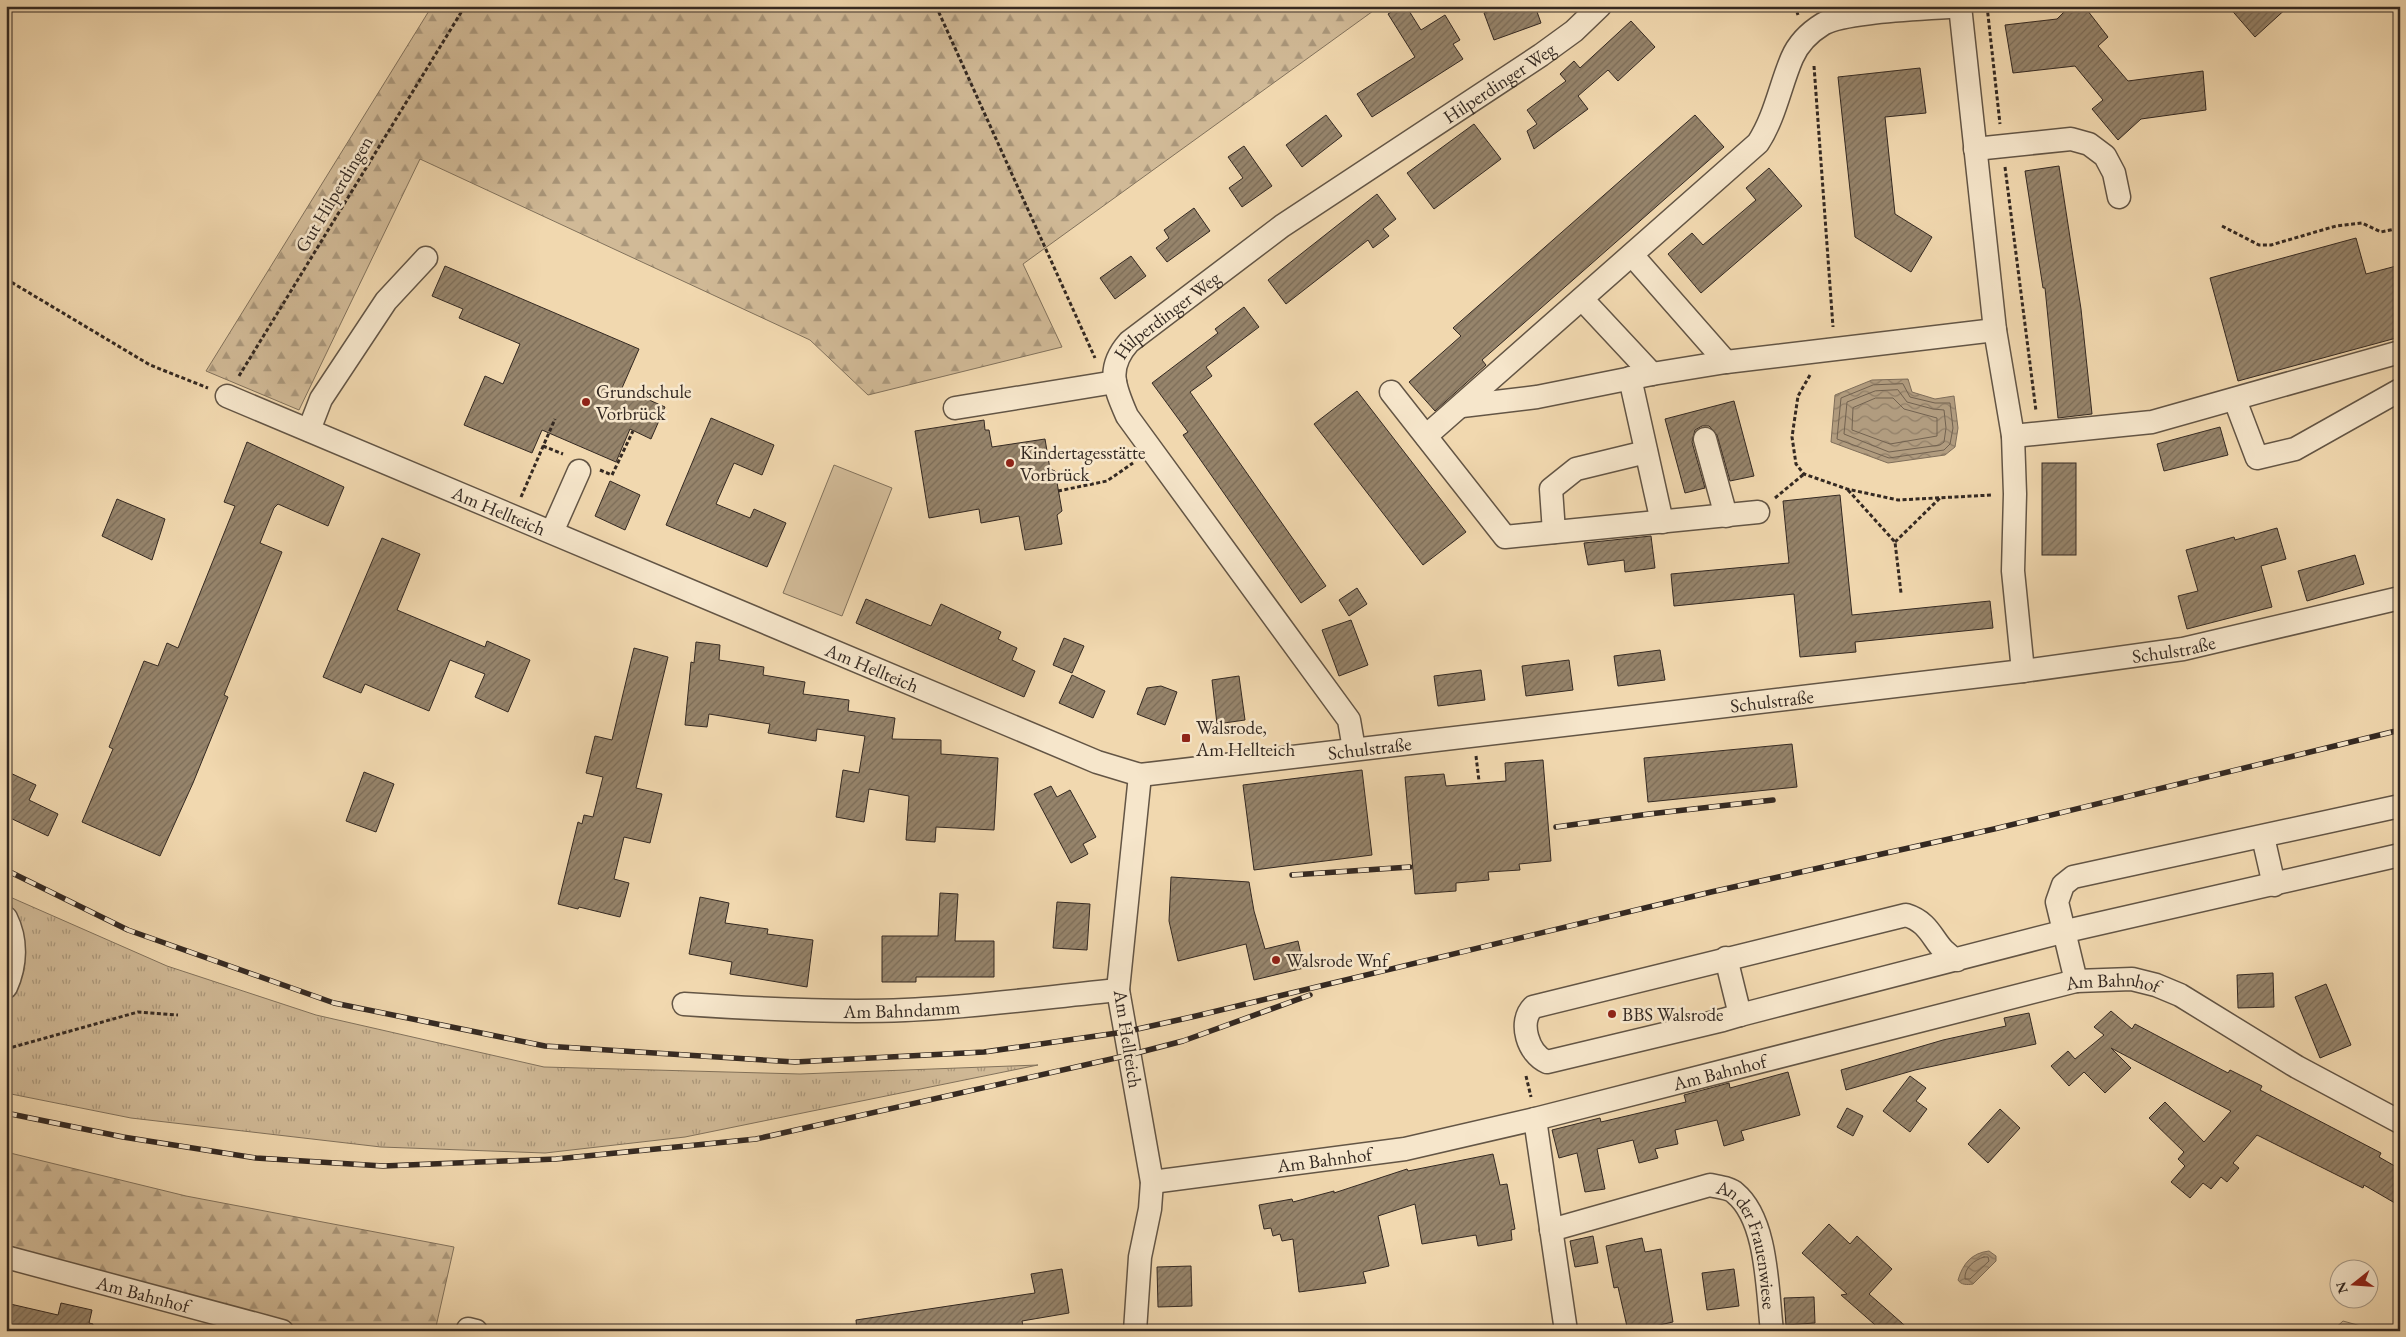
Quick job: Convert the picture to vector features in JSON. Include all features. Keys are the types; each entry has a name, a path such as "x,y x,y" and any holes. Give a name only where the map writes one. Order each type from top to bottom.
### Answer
{"street":[{"name":"Hilperdinger Weg","path":"1354,749 1349,720 1126,416 1116,390 1114,376 1119,353 1129,342 1274,232 1542,55 1574,31 1600,6"},
{"path":"1426,436 1758,143 1770,126 1793,56 1806,36 1824,23 1844,17 1960,6 1995,330 2013,436 2015,494 2013,572 2023,671"},
{"path":"1976,149 2071,139 2089,144 2105,156 2114,173 2119,197"},
{"path":"1632,255 1726,362"},
{"path":"309,430 321,398 386,301 426,258"},
{"path":"1582,299 1652,374"},
{"path":"1462,406 1537,397 1630,378 1726,362 1995,330"},
{"path":"2013,436 2152,422 2400,352"},
{"path":"955,408 1114,376"},
{"path":"1630,378 1662,522"},
{"path":"2235,400 2257,458 2294,449 2400,390"},
{"path":"1391,392 1505,537 1758,512"},
{"name":"Am Hellteich","path":"227,396 1097,762 1140,775 1118,990 1152,1182"},
{"path":"1705,439 1726,516"},
{"path":"1554,532 1551,489 1576,469 1646,452"},
{"path":"552,532 579,470"},
{"name":"Schulstraße","path":"1140,775 2023,671 2183,649 2400,598"},
{"path":"2076,981 2062,932 2057,902 2063,885 2073,877 2400,806"},
{"path":"2263,837 2274,885"},
{"path":"1957,960 1946,954 1928,928 1917,918 1906,915 1533,1007 1526,1013 1524,1021 1532,1052 1547,1062 1740,1015 1957,960 2062,932 2400,855"},
{"path":"6,918 13,938 14,959 6,987"},
{"path":"1726,958 1740,1015"},
{"name":"Am Bahnhof","path":"1152,1182 1405,1149 1536,1119 2076,981 2132,979 2156,985 2180,995 2297,1067 2400,1122"},
{"name":"Am Bahndamm","path":"684,1004 760,1010 904,1010 990,1004 1118,990"},
{"path":"1536,1119 1566,1331"},
{"path":"1134,1331 1140,1257 1150,1209 1152,1182"},
{"name":"An der Frauenwiese","path":"1551,1230 1710,1184 1735,1192 1751,1212 1760,1234 1772,1331"},
{"name":"Am Bahnhof","path":"6,1257 282,1331"},
{"path":"468,1331 468,1329 476,1331"}],"path":[{"name":"Gut Hilperdingen","path":"227,396 465,6"},
{"path":"936,6 1096,363 1114,376"},
{"path":"1795,6 1813,58 1833,315 1833,349 1810,376 1798,396 1792,437 1796,464 1804,474 1847,489 1898,500 2015,494"},
{"path":"1987,6 2039,433"},
{"path":"2222,226 2259,244 2271,246 2336,226 2362,223 2381,232 2400,228"},
{"path":"6,280 150,365 227,396"},
{"path":"513,516 555,419"},
{"path":"579,470 582,462 612,475 633,431"},
{"path":"1058,491 1107,481 1150,450"},
{"path":"1758,512 1804,474"},
{"path":"1847,489 1895,542 1901,593"},
{"path":"1895,542 1942,497"},
{"path":"6,1049 138,1012 178,1015"}],"green space":[{"path":"432,6 1380,6 1023,264 1062,347 868,395 810,340 420,159 299,410 206,371"},
{"path":"834,465 892,488 842,616 783,593"},
{"path":"10,897 167,966 316,1015 544,1067 800,1074 1038,1065 685,1137 545,1153 381,1147 131,1118 6,1093 6,1009 24,961"},
{"path":"6,1152 186,1196 454,1247 435,1331 308,1331 6,1245"},
{"path":"2343,1321 2379,1331 2332,1331"}],"water":[{"path":"1908,379 1912,392 1935,399 1954,396 1958,428 1955,447 1945,455 1888,463 1831,442 1835,395 1872,380"},
{"path":"1989,1251 1996,1256 1996,1261 1973,1284 1959,1282 1960,1274 1969,1260 1978,1254"}],"building":[{"path":"1400,6 1406,6 1421,30 1445,15 1460,40 1453,44 1463,59 1372,117 1357,94 1415,57 1388,14"},
{"path":"1502,6 1535,6 1541,23 1494,40 1484,13"},
{"path":"2070,6 2084,6 2108,37 2098,46 2128,81 2203,71 2206,110 2141,119 2118,140 2092,109 2103,100 2075,66 2013,73 2005,25 2057,19"},
{"path":"2228,6 2289,6 2255,37"},
{"path":"1631,21 1655,47 1618,81 1608,70 1578,96 1588,109 1534,149 1527,131 1537,124 1527,110 1566,81 1560,74 1574,61 1580,68"},
{"path":"1920,68 1926,113 1885,117 1895,214 1932,237 1911,272 1855,237 1838,77"},
{"path":"1326,115 1342,136 1302,167 1286,145"},
{"path":"1695,115 1724,147 1482,360 1486,365 1435,411 1409,382 1461,336 1453,328"},
{"path":"1474,124 1501,159 1434,209 1407,173"},
{"path":"1244,146 1272,186 1242,207 1229,188 1243,178 1228,157"},
{"path":"2059,166 2081,309 2092,414 2058,418 2045,288 2043,288 2025,171"},
{"path":"1769,168 1802,206 1701,293 1668,254 1692,233 1703,245 1756,200 1746,188"},
{"path":"1377,194 1396,219 1383,229 1389,236 1373,248 1368,240 1286,304 1268,280"},
{"path":"1194,208 1210,231 1167,262 1156,248 1169,238 1164,230"},
{"path":"2356,238 2366,274 2400,265 2400,337 2238,381 2210,278"},
{"path":"1131,256 1146,276 1115,299 1100,278"},
{"path":"445,266 639,349 622,388 665,407 651,439 630,429 616,462 542,430 532,453 464,425 485,376 503,384 520,344 459,318 463,309 432,296"},
{"path":"1244,307 1259,327 1206,367 1212,376 1190,392 1326,586 1301,603 1183,435 1188,432 1152,383 1218,333 1215,329"},
{"path":"1357,391 1466,532 1423,565 1314,424"},
{"path":"1734,401 1754,476 1730,481 1717,435 1709,426 1702,426 1695,430 1692,442 1705,488 1685,493 1665,419"},
{"path":"711,418 774,445 762,475 734,463 716,504 750,518 754,509 786,523 767,567 666,525"},
{"path":"984,420 985,430 989,430 992,447 1045,439 1050,469 1055,471 1062,511 1057,515 1062,544 1025,550 1019,516 981,523 979,509 929,518 915,431"},
{"path":"2220,427 2228,455 2164,471 2157,444"},
{"path":"247,442 344,487 328,526 278,504 274,508 260,543 282,552 224,695 228,697 193,783 160,856 82,822 113,749 109,747 144,661 158,666 167,643 178,648 235,506 224,502"},
{"path":"2042,463 2076,463 2076,555 2042,555"},
{"path":"610,481 640,495 625,530 595,516"},
{"path":"1840,495 1852,615 1990,601 1993,628 1855,642 1856,652 1800,657 1794,594 1674,606 1671,574 1789,563 1783,501"},
{"path":"117,499 165,519 152,560 102,536"},
{"path":"2277,528 2286,559 2261,566 2272,607 2187,629 2178,596 2198,591 2186,550 2234,537 2235,540"},
{"path":"1651,536 1655,568 1625,572 1624,560 1588,565 1584,543"},
{"path":"382,538 420,554 397,610 485,647 487,641 530,660 508,712 475,697 485,674 450,660 429,711 365,684 361,693 323,677"},
{"path":"2355,555 2364,584 2307,601 2298,571"},
{"path":"1357,588 1367,604 1349,616 1339,600"},
{"path":"866,599 931,626 941,604 1001,632 998,639 1017,648 1012,660 1035,671 1024,697 856,623"},
{"path":"1351,620 1368,665 1339,676 1322,630"},
{"path":"1064,638 1084,646 1072,673 1053,665"},
{"path":"696,642 720,645 719,660 764,667 763,675 805,682 803,694 849,700 848,711 895,718 892,739 941,740 941,754 998,758 994,830 936,827 935,842 906,840 909,796 869,789 864,822 836,817 843,770 859,773 865,736 817,729 816,741 768,733 770,724 709,714 707,727 685,725 691,662 694,663"},
{"path":"634,648 668,657 636,788 662,794 650,843 624,837 614,879 629,883 620,917 558,904 578,822 582,824 584,815 593,817 603,777 586,773 595,736 612,740"},
{"path":"1660,650 1665,680 1618,686 1614,656"},
{"path":"1569,660 1573,690 1526,696 1522,666"},
{"path":"1481,670 1485,700 1438,706 1434,676"},
{"path":"1072,675 1105,691 1093,718 1059,703"},
{"path":"1239,676 1245,720 1217,724 1212,680"},
{"path":"1161,686 1177,692 1165,725 1137,714 1147,688"},
{"path":"1792,744 1797,787 1648,802 1644,758"},
{"path":"1543,760 1551,861 1519,864 1520,870 1488,872 1489,880 1456,883 1456,891 1415,894 1405,777 1444,774 1446,786 1506,781 1505,763"},
{"path":"1362,770 1372,855 1254,870 1243,785"},
{"path":"6,771 36,785 29,800 58,814 48,836 6,816"},
{"path":"364,772 394,784 376,832 346,821"},
{"path":"1051,786 1057,797 1070,790 1096,837 1083,844 1088,854 1071,863 1034,794"},
{"path":"1171,877 1249,882 1254,911 1265,949 1298,941 1304,968 1254,980 1246,944 1178,961 1169,921"},
{"path":"940,893 958,894 955,941 994,941 994,977 916,977 916,982 882,982 882,936 938,936"},
{"path":"700,897 729,903 725,923 768,929 767,934 813,940 807,987 730,974 732,962 689,954"},
{"path":"1057,902 1090,904 1087,950 1053,948"},
{"path":"2273,973 2274,1007 2238,1008 2237,975"},
{"path":"2326,984 2351,1045 2320,1058 2295,997"},
{"path":"2111,1011 2132,1029 2135,1024 2228,1073 2230,1070 2262,1086 2260,1090 2381,1153 2379,1157 2400,1169 2400,1206 2364,1185 2363,1188 2257,1135 2233,1163 2239,1168 2227,1182 2221,1177 2211,1189 2203,1183 2190,1198 2171,1182 2185,1166 2178,1159 2184,1152 2149,1118 2165,1102 2204,1142 2231,1111 2111,1048 2131,1068 2105,1093 2084,1072 2069,1086 2051,1066 2068,1051 2075,1059 2104,1035 2094,1027"},
{"path":"2029,1013 2036,1044 1915,1070 1846,1090 1841,1070 1943,1040 2006,1026 2004,1018"},
{"path":"1788,1072 1800,1115 1741,1131 1744,1140 1724,1146 1717,1120 1675,1130 1678,1144 1655,1149 1658,1158 1639,1163 1633,1140 1597,1149 1605,1189 1585,1192 1577,1153 1559,1158 1552,1130 1600,1118 1601,1122 1686,1102 1684,1095 1729,1083 1730,1088"},
{"path":"1910,1076 1926,1088 1916,1101 1927,1109 1910,1132 1883,1111"},
{"path":"1847,1108 1863,1116 1853,1136 1837,1127"},
{"path":"2000,1109 2020,1128 1988,1163 1968,1144"},
{"path":"1493,1154 1500,1185 1507,1184 1515,1229 1511,1230 1512,1240 1478,1246 1476,1235 1422,1244 1415,1204 1378,1216 1389,1266 1363,1272 1366,1283 1299,1292 1293,1239 1282,1241 1280,1234 1273,1236 1271,1228 1264,1229 1259,1205 1292,1199 1293,1202 1334,1191 1334,1193 1407,1169 1408,1171"},
{"path":"1829,1224 1850,1244 1857,1236 1892,1269 1869,1294 1911,1331 1882,1331 1841,1295 1847,1294 1802,1253"},
{"path":"1593,1236 1598,1263 1575,1267 1570,1241"},
{"path":"1642,1238 1645,1252 1661,1249 1673,1322 1646,1328 1646,1331 1628,1331 1618,1287 1614,1288 1606,1246"},
{"path":"1191,1266 1192,1306 1158,1307 1157,1267"},
{"path":"1062,1269 1069,1313 1022,1321 1024,1331 857,1331 856,1320 1035,1293 1031,1274"},
{"path":"1734,1269 1739,1306 1707,1310 1702,1273"},
{"path":"1814,1297 1815,1323 1786,1325 1784,1298"},
{"path":"6,1303 58,1315 61,1303 92,1310 89,1323 93,1324 92,1331 6,1331"}],"railway":[{"path":"6,870 128,930 334,1003 545,1046 795,1062 984,1052 1124,1032 1196,1016 1711,892 1994,829 2400,730"},
{"path":"1556,827 1773,800"},
{"path":"1292,875 1410,867"},
{"path":"6,1113 123,1137 256,1158 383,1166 556,1159 756,1139 1129,1055 1183,1041 1310,995"}],"place":[{"name":"Grundschule Vorbrück","path":"586,402"},
{"name":"Kindertagesstätte Vorbrück","path":"1010,463"},
{"name":"Walsrode, Am Hellteich","path":"1186,738"},
{"name":"Walsrode Wnf","path":"1276,960"},
{"name":"BBS Walsrode","path":"1612,1014"}]}
